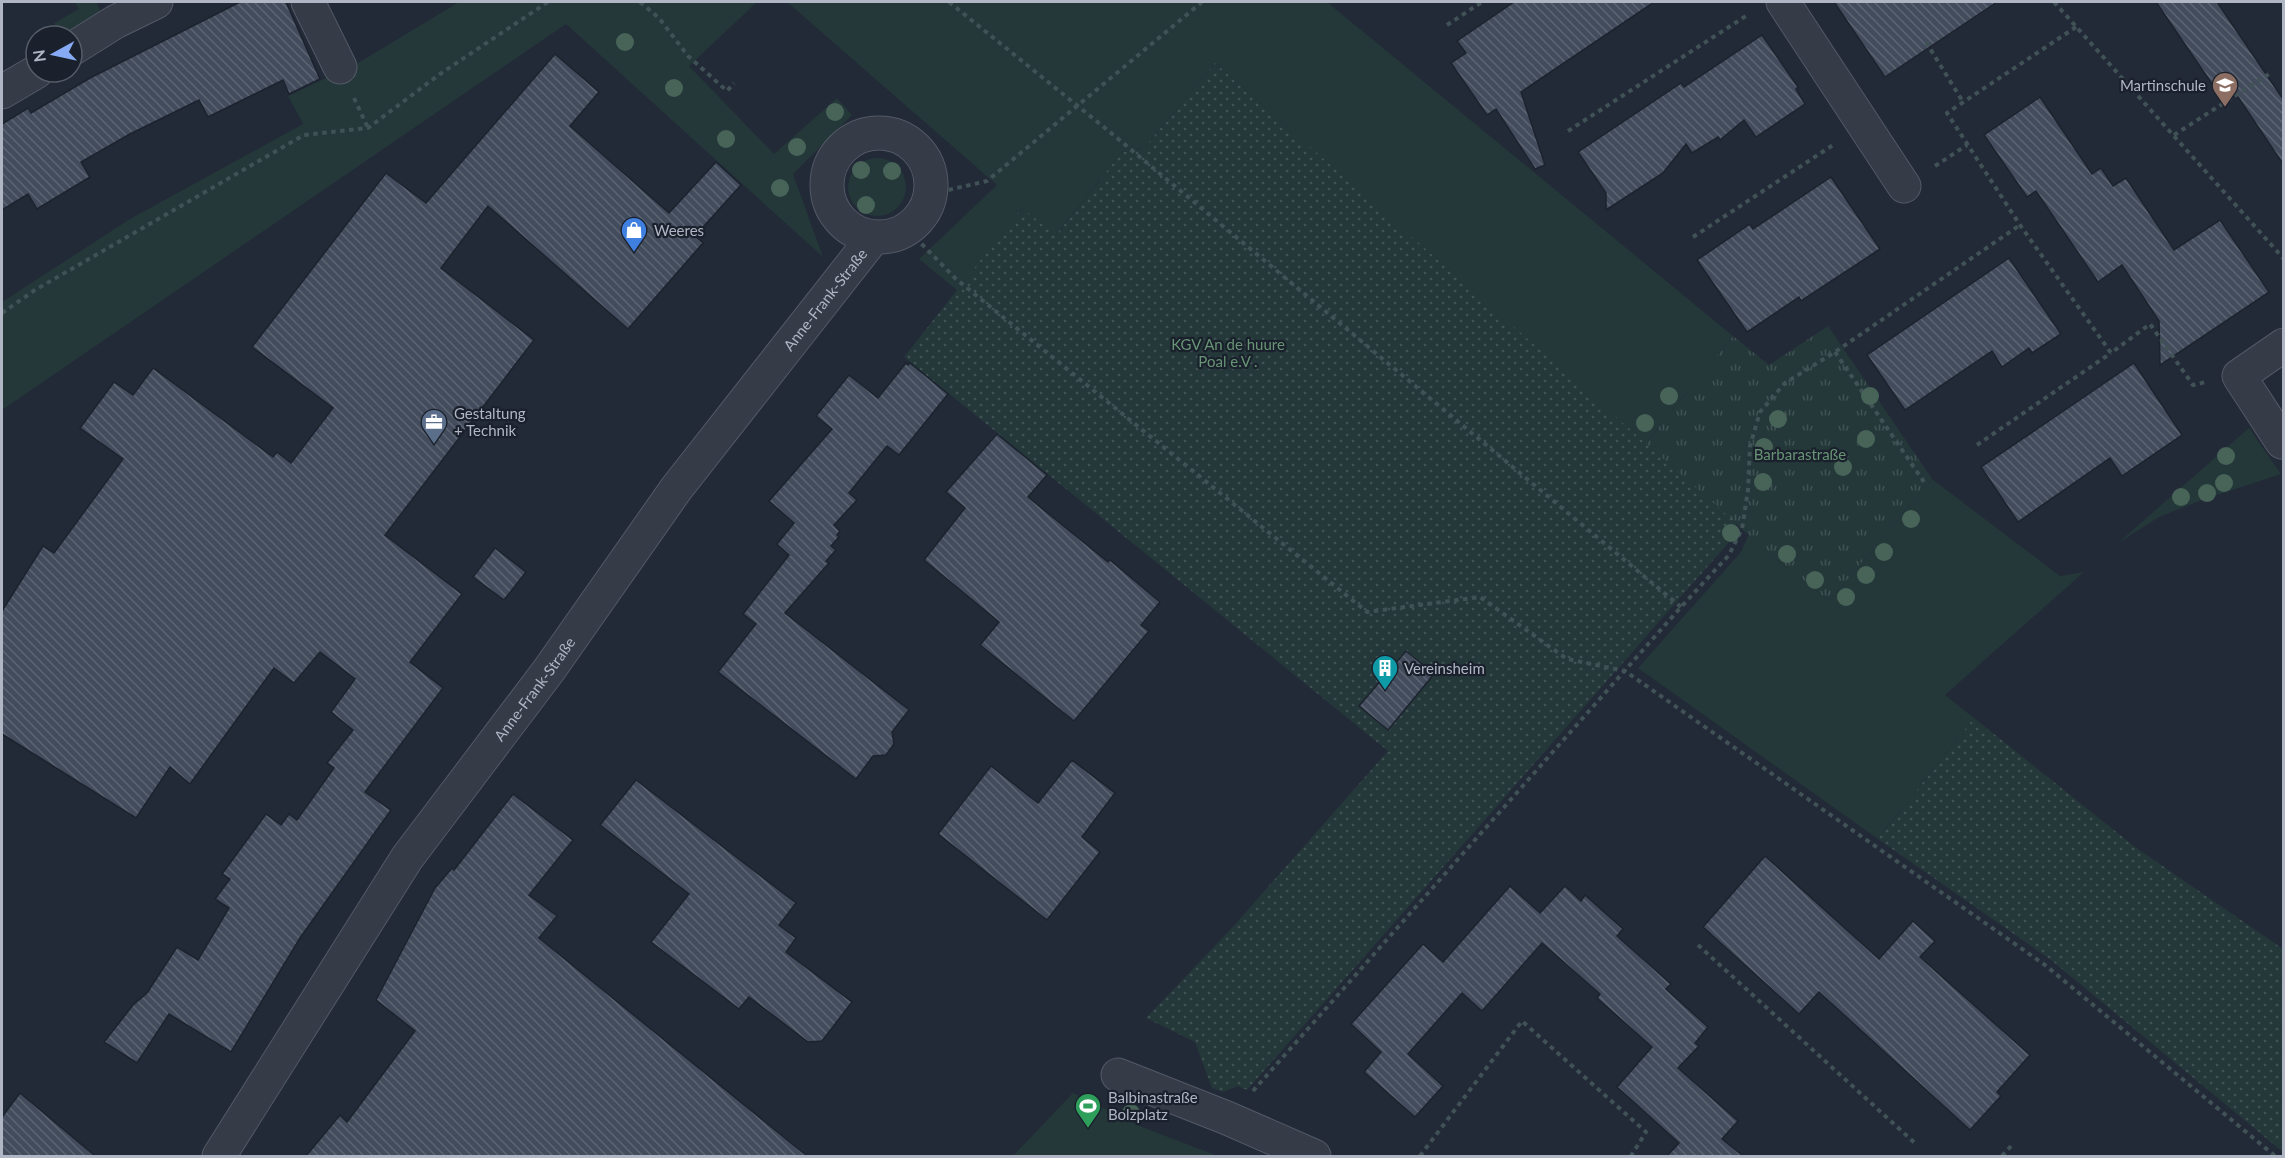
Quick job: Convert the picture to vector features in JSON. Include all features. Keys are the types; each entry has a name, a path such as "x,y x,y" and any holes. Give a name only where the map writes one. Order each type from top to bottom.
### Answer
{"street":[{"path":"84,42 115,22 156,2"},
{"path":"308,2 340,67"},
{"path":"1770,5 1865,124 1904,186"},
{"path":"2,92 24,79"},
{"name":"Anne-Frank-Straße","path":"907,229 891,236 873,238 856,233 843,223 832,210 827,194 826,177 832,161 842,147 856,137 872,133 889,133 904,139 926,162 931,178 931,194"},
{"path":"907,229 918,220 931,194"},
{"name":"Anne-Frank-Straße","path":"219,1156 407,858 549,670 676,489 873,238"},
{"path":"2283,345 2239,376 2283,441"},
{"path":"1118,1075 1227,1118 1314,1156"}],"path":[{"path":"2,313 35,290 304,135 368,128 440,74 548,2"},
{"path":"640,2 659,18 688,56 727,91 734,83"},
{"path":"949,2 1681,607"},
{"path":"931,194 987,181 1202,2"},
{"path":"1447,25 1482,2"},
{"path":"2054,2 2283,259"},
{"path":"1568,131 1770,5"},
{"path":"2076,27 1947,113 2020,225 2111,353"},
{"path":"1926,42 1963,102"},
{"path":"2174,135 2269,75"},
{"path":"1693,237 1865,124"},
{"path":"1227,1118 1258,1087 1729,555 1742,529 1748,490 1750,446 1760,412 1785,382 1834,352 2020,225"},
{"path":"907,229 956,279 1367,612 1480,597 1567,659 1625,671 2045,965 2275,1156"},
{"path":"1977,445 2150,324 2193,385 2239,376"},
{"path":"1834,352 1924,482"},
{"path":"1698,945 1917,1145"},
{"path":"1420,1156 1522,1021 1646,1132 1631,1156"},
{"path":"2002,1156 2011,1146"}],"green space":[{"path":"75,2 96,2 102,14 82,24 54,24 54,23 79,9"},
{"path":"459,2 757,2 689,66 774,154 837,98 852,115 793,174 823,257 566,24 2,410 2,302 130,219 303,124 288,96 358,63"},
{"path":"787,2 1327,2 1733,336 1645,444 1215,63 1144,148 1122,152 1055,236 1022,208 958,291 919,259 997,185"},
{"name":"KGV An de huure Poal e.V .","path":"1215,63 1736,523 1730,541 1247,1090 1238,1086 1223,1092 1212,1088 1195,1042 1146,1018 1230,930 1388,751 904,357 1022,208 1056,235 1122,152 1144,148"},
{"path":"877,158 888,160 901,171 906,187 904,198 893,211 877,216 866,214 853,203 848,187 850,176 861,163"},
{"name":"Barbarastraße","path":"1828,326 1932,479 1829,601 1776,559 1645,444 1733,336 1769,365"},
{"path":"2249,428 2281,474 2159,517 2118,543"},
{"path":"1932,479 2060,576 2084,572 1945,695 1974,718 1878,839 1638,668 1741,552 1749,534 1776,559 1829,601"},
{"path":"1974,718 2135,847 2283,949 2283,1152 2051,960 1878,839"},
{"path":"1073,1093 1142,1127 1218,1156 1013,1156"}],"building":[{"path":"240,2 286,2 320,79 289,94 283,80 208,117 199,100 130,134 81,162 90,177 37,209 28,194 2,210 2,124 28,108 31,113 80,84 84,84 90,78"},
{"path":"1514,2 1654,2 1521,92 1545,165 1535,169 1496,109 1487,115 1451,63 1466,53 1457,41"},
{"path":"1834,2 1997,2 1885,77"},
{"path":"2156,2 2217,2 2283,99 2283,164 2224,76 2212,84"},
{"path":"1762,35 1798,87 1796,89 1805,104 1756,137 1744,120 1720,140 1718,137 1692,153 1686,144 1663,173 1606,210 1606,193 1578,152 1681,83 1684,87"},
{"path":"555,54 599,92 570,126 669,213 716,162 741,185 695,236 703,243 628,329 488,206 441,268 534,340 385,535 462,594 410,662 443,688 365,792 391,810 300,938 231,1052 169,1014 137,1063 104,1042 133,1005 147,993 177,947 198,960 229,908 215,899 230,879 222,874 266,814 281,825 289,814 297,820 334,768 327,763 353,730 331,712 355,679 320,652 294,683 274,668 190,784 170,767 136,818 2,734 2,611 43,546 54,553 123,459 80,428 114,382 133,395 153,368 273,457 277,452 291,463 333,408 252,347 386,173 426,203"},
{"path":"2040,97 2092,174 2101,168 2113,186 2126,178 2174,250 2220,220 2269,292 2160,365 2159,321 2122,265 2098,282 2036,191 2027,197 1984,135"},
{"path":"1831,177 1880,249 1801,301 1799,297 1747,332 1697,260 1750,224 1753,229"},
{"path":"2009,258 2061,334 2032,353 2029,348 2002,367 1992,351 1905,410 1867,355"},
{"path":"906,363 908,365 910,363 948,394 899,455 887,446 849,493 857,500 834,525 840,531 837,535 839,537 831,546 836,550 826,561 829,563 785,613 909,710 892,732 894,744 886,755 873,756 856,779 718,672 756,624 743,614 789,555 777,544 794,523 769,501 832,429 816,416 849,375 878,398"},
{"path":"2134,363 2182,435 2122,476 2110,458 2018,522 1981,467"},
{"path":"997,434 1047,475 1028,497 1160,602 1141,625 1149,631 1074,721 980,645 999,622 924,560 965,508 946,492"},
{"path":"495,548 526,572 504,600 473,577"},
{"name":"Vereinsheim","path":"1406,651 1434,674 1388,730 1359,706"},
{"path":"1072,760 1115,793 1082,837 1100,852 1047,920 938,834 991,766 1038,803"},
{"path":"636,780 796,903 779,925 796,938 786,952 852,1002 822,1041 808,1042 749,997 739,1009 651,942 689,894 600,825"},
{"path":"513,794 573,840 529,895 557,916 539,938 807,1156 306,1156 340,1115 347,1122 415,1031 376,1000 435,888 452,868 454,870"},
{"path":"1765,856 1879,959 1913,921 1935,941 1920,957 2030,1055 1997,1092 2001,1096 1970,1130 1819,992 1799,1014 1703,927"},
{"path":"1510,886 1540,913 1565,886 1581,901 1585,895 1623,929 1617,936 1671,984 1666,989 1708,1027 1695,1043 1699,1046 1678,1068 1738,1121 1722,1139 1743,1156 1667,1156 1679,1143 1617,1087 1652,1047 1597,998 1600,994 1542,943 1482,1011 1462,993 1408,1054 1443,1086 1415,1117 1364,1072 1381,1052 1351,1024 1423,944 1443,962"},
{"path":"20,1093 95,1156 2,1156 2,1117"}],"place":[{"name":"Martinschule","path":"2225,108"},
{"name":"Weeres","path":"634,253"},
{"name":"Gestaltung + Technik","path":"434,445"},
{"name":"Vereinsheim","path":"1385,691"},
{"name":"Balbinastraße Bolzplatz","path":"1088,1129"}]}
